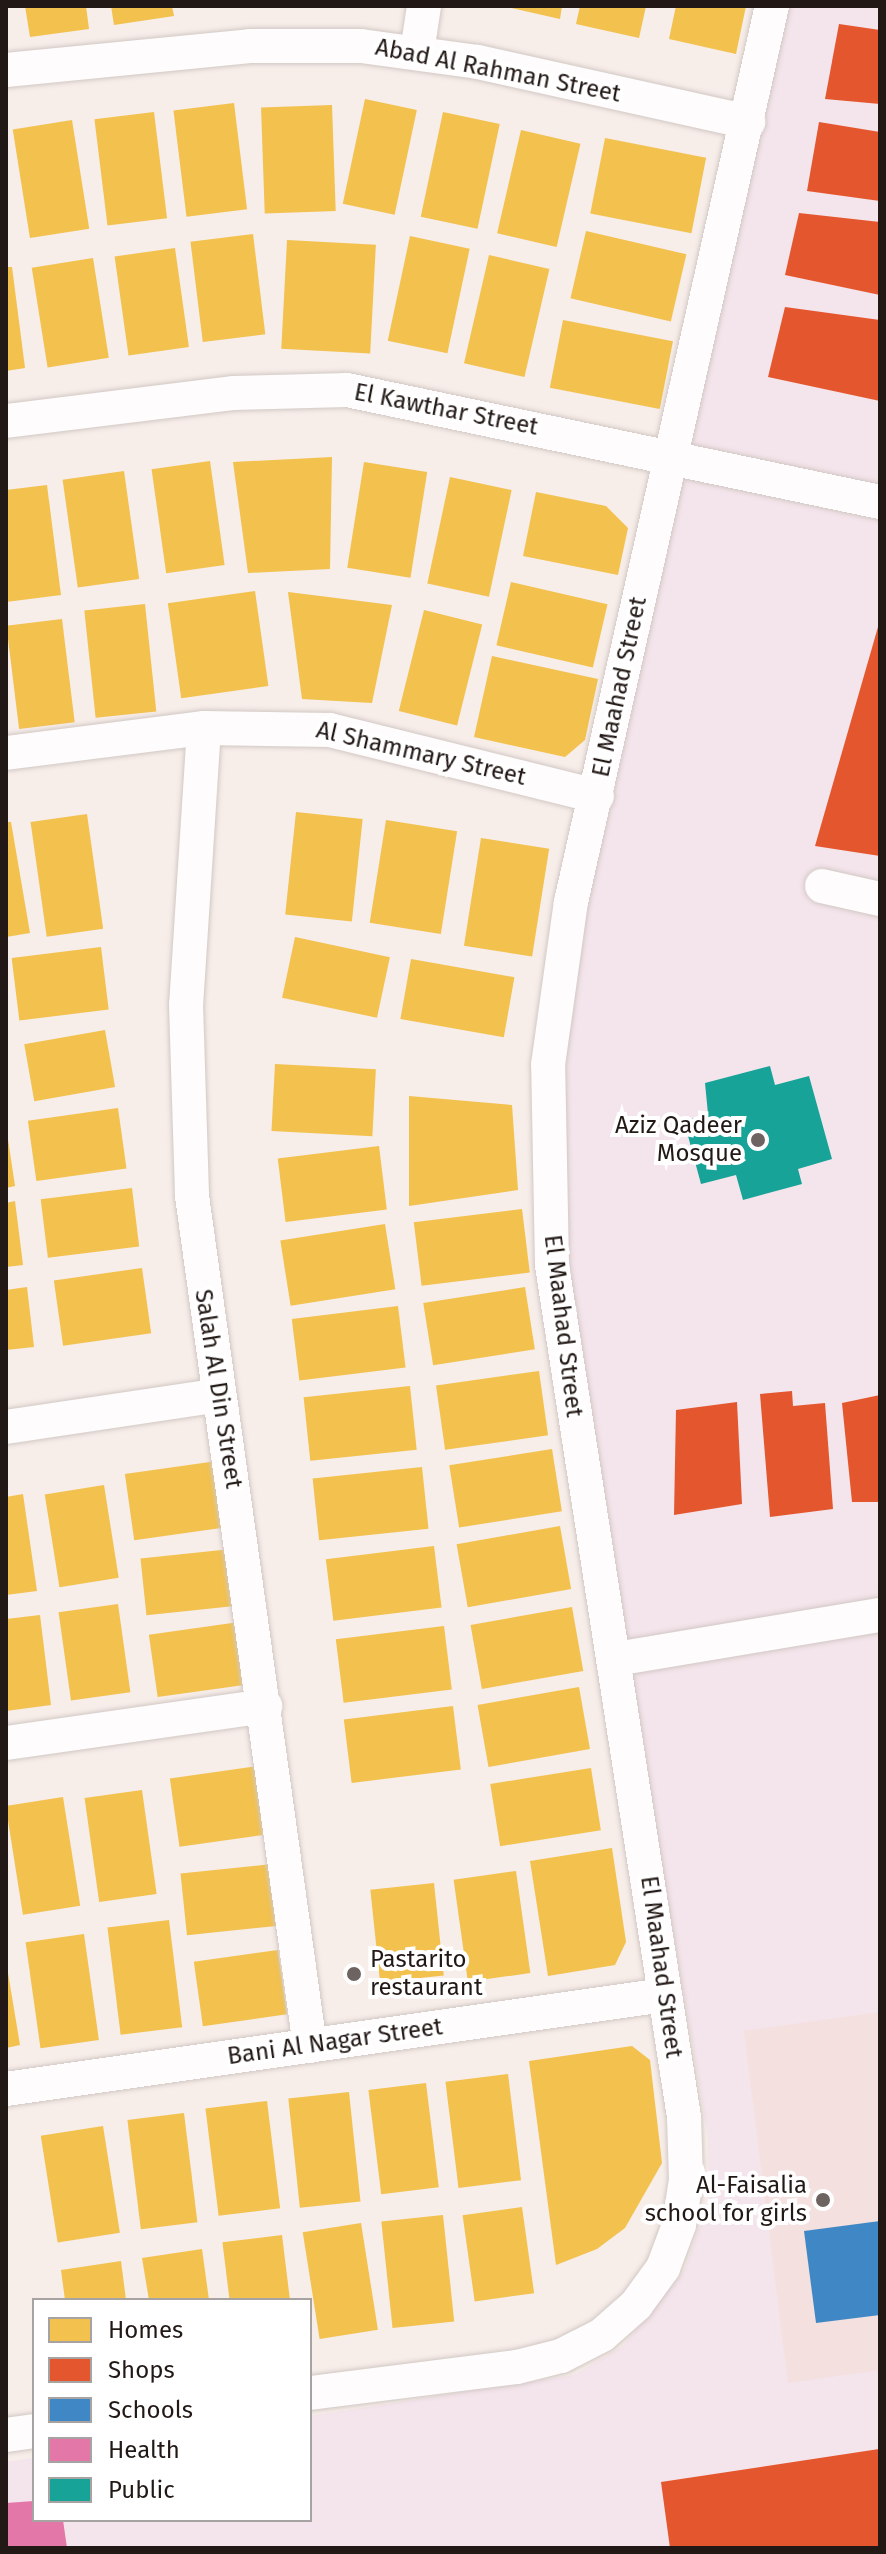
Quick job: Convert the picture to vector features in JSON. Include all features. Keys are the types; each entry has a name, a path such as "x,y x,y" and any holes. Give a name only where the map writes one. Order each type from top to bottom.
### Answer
{"street":[{"path":"417,52 424,6"},
{"name":"El Maahad Street","path":"312,2393 517,2367 561,2356 602,2335 636,2305 663,2268 679,2225 686,2180 684,2117 616,1659 566,1367 552,1265 547,1162 548,1065 558,981 597,796 772,6"},
{"name":"Abad Al Rahman Street","path":"6,70 250,46 417,52 748,122"},
{"name":"El Kawthar Street","path":"6,421 234,393 347,390 880,502"},
{"name":"Al Shammary Street","path":"6,753 204,728 330,730 597,796"},
{"name":"Salah Al Din Street","path":"204,728 186,1004 192,1196 310,2046"},
{"path":"822,886 880,899"},
{"path":"6,1427 219,1395"},
{"path":"616,1659 880,1615"},
{"path":"6,1743 265,1706"},
{"name":"Bani Al Nagar Street","path":"6,2089 664,1995"},
{"path":"6,2435 32,2431"}],"shaded area":[{"path":"779,6 880,6 880,2548 6,2548 6,2462 32,2458 32,2522 312,2522 312,2416 574,2375 623,2346 684,2271 709,2199 708,2137 558,1248 551,1165 569,971"},
{"name":"Al-Faisalia school for girls","path":"880,2012 880,2370 788,2383 744,2031"}],"building: Homes":[{"path":"25,6 86,6 89,29 30,37"},
{"path":"111,6 172,6 174,16 114,25"},
{"path":"503,6 562,6 560,19"},
{"path":"580,6 646,6 639,38 576,24"},
{"path":"676,6 746,6 736,54 669,39"},
{"path":"365,99 417,110 395,215 343,204"},
{"path":"234,103 247,209 186,217 173,110"},
{"path":"332,105 336,211 265,213 261,107"},
{"path":"154,112 167,218 107,226 94,119"},
{"path":"443,112 500,124 477,229 421,217"},
{"path":"72,120 89,229 30,238 13,129"},
{"path":"521,130 580,144 557,247 497,233"},
{"path":"605,138 706,158 691,233 590,214"},
{"path":"586,231 686,254 671,321 570,298"},
{"path":"253,234 265,334 203,342 190,242"},
{"path":"410,236 470,249 447,353 388,341"},
{"path":"287,240 376,245 370,354 281,349"},
{"path":"175,248 189,347 129,356 115,256"},
{"path":"489,255 549,269 524,377 464,363"},
{"path":"93,258 109,358 48,367 32,268"},
{"path":"6,267 12,267 25,368 6,371"},
{"path":"563,320 673,341 660,409 550,388"},
{"path":"332,457 330,569 248,573 233,462"},
{"path":"210,461 225,565 166,573 152,469"},
{"path":"364,462 427,472 410,578 347,568"},
{"path":"124,471 139,579 78,588 63,480"},
{"path":"450,477 512,490 489,597 427,584"},
{"path":"47,485 61,595 6,602 6,490"},
{"path":"536,492 606,506 628,528 618,575 523,556"},
{"path":"511,582 607,604 593,668 496,645"},
{"path":"255,591 268,686 181,698 168,603"},
{"path":"288,592 392,605 372,703 302,699"},
{"path":"145,604 156,711 96,718 84,610"},
{"path":"424,610 482,625 457,725 399,711"},
{"path":"62,619 75,722 19,729 6,626"},
{"path":"492,656 598,679 585,740 565,757 474,737"},
{"path":"296,812 363,819 352,921 285,914"},
{"path":"87,814 103,929 47,937 31,822"},
{"path":"386,820 457,831 441,934 370,923"},
{"path":"6,822 11,822 30,933 6,937"},
{"path":"481,838 549,849 532,956 464,946"},
{"path":"295,937 390,957 377,1018 282,998"},
{"path":"101,947 109,1010 19,1020 12,958"},
{"path":"411,959 514,977 504,1037 400,1019"},
{"path":"105,1030 115,1087 34,1101 24,1044"},
{"path":"275,1064 376,1069 372,1136 271,1131"},
{"path":"409,1096 512,1105 518,1190 409,1206"},
{"path":"118,1108 126,1168 36,1181 28,1121"},
{"path":"6,1126 15,1186 6,1188"},
{"path":"379,1146 387,1210 286,1222 278,1158"},
{"path":"132,1188 139,1247 48,1258 41,1199"},
{"path":"15,1201 23,1265 6,1267 6,1203"},
{"path":"522,1209 530,1273 422,1286 414,1222"},
{"path":"385,1224 395,1289 291,1306 280,1241"},
{"path":"142,1268 151,1333 63,1346 54,1280"},
{"path":"27,1287 34,1347 6,1350 6,1290"},
{"path":"525,1287 535,1349 433,1365 423,1303"},
{"path":"398,1306 406,1368 299,1381 292,1319"},
{"path":"539,1371 548,1435 445,1450 436,1385"},
{"path":"410,1386 417,1450 310,1461 304,1397"},
{"path":"552,1449 562,1511 459,1527 449,1465"},
{"path":"217,1461 226,1527 134,1540 125,1474"},
{"path":"422,1467 428,1529 319,1540 313,1478"},
{"path":"104,1485 119,1578 59,1587 45,1494"},
{"path":"23,1494 37,1591 6,1595 6,1497"},
{"path":"560,1526 571,1589 468,1607 457,1544"},
{"path":"434,1546 442,1608 333,1621 326,1559"},
{"path":"231,1549 237,1606 146,1615 140,1559"},
{"path":"118,1604 130,1692 71,1700 59,1612"},
{"path":"572,1607 583,1671 482,1689 471,1625"},
{"path":"40,1615 51,1705 6,1711 6,1619"},
{"path":"239,1622 248,1684 158,1697 149,1635"},
{"path":"444,1626 452,1690 344,1703 336,1639"},
{"path":"579,1687 590,1749 489,1767 478,1705"},
{"path":"453,1706 461,1770 352,1783 344,1719"},
{"path":"258,1766 268,1834 179,1847 170,1778"},
{"path":"591,1768 601,1830 500,1846 490,1784"},
{"path":"142,1790 157,1894 99,1902 85,1798"},
{"path":"63,1797 80,1906 23,1915 6,1806"},
{"path":"612,1848 626,1942 615,1965 548,1976 530,1861"},
{"path":"272,1864 278,1926 187,1935 181,1874"},
{"path":"516,1871 530,1973 468,1982 454,1880"},
{"path":"434,1883 444,1975 380,1982 370,1890"},
{"path":"169,1920 182,2027 121,2035 107,1928"},
{"path":"84,1934 99,2040 40,2048 26,1942"},
{"path":"278,1950 287,2014 203,2026 194,1962"},
{"path":"6,1961 20,2045 6,2048"},
{"path":"632,2046 650,2060 662,2163 625,2228 597,2249 556,2265 529,2061"},
{"path":"508,2074 521,2180 459,2188 445,2082"},
{"path":"426,2083 439,2187 381,2194 368,2090"},
{"path":"349,2092 360,2201 300,2208 288,2098"},
{"path":"267,2101 280,2208 219,2216 205,2109"},
{"path":"184,2113 197,2222 141,2229 127,2120"},
{"path":"103,2126 120,2233 58,2243 41,2136"},
{"path":"522,2207 534,2293 475,2302 463,2215"},
{"path":"443,2215 454,2321 393,2328 381,2221"},
{"path":"361,2223 378,2330 320,2339 303,2232"},
{"path":"282,2235 290,2298 229,2298 222,2242"},
{"path":"202,2249 209,2298 149,2298 142,2258"},
{"path":"121,2261 126,2298 65,2298 61,2270"}],"building: Shops":[{"path":"839,24 880,30 880,104 825,99"},
{"path":"819,122 880,132 880,201 807,191"},
{"path":"799,213 880,222 880,295 785,275"},
{"path":"785,307 880,320 880,401 768,377"},
{"path":"880,620 880,856 815,846"},
{"path":"792,1391 793,1406 825,1403 833,1509 770,1517 760,1394"},
{"path":"880,1395 880,1502 852,1502 842,1403"},
{"path":"737,1402 742,1504 674,1515 676,1410"},
{"path":"879,2449 880,2548 670,2548 661,2482"}],"building: Schools":[{"path":"880,2221 880,2315 816,2323 804,2231"}],"building: Health":[{"path":"32,2501 32,2522 63,2522 67,2548 6,2548 6,2503"}],"building: Public":[{"name":"Aziz Qadeer Mosque","path":"770,1066 775,1085 809,1076 832,1159 798,1169 802,1184 743,1200 736,1175 701,1184 684,1121 708,1114 705,1083"}],"place":[{"name":"Aziz Qadeer Mosque","path":"758,1140"},
{"name":"Pastarito restaurant","path":"354,1974"},
{"name":"Al-Faisalia school for girls","path":"823,2200"}]}
